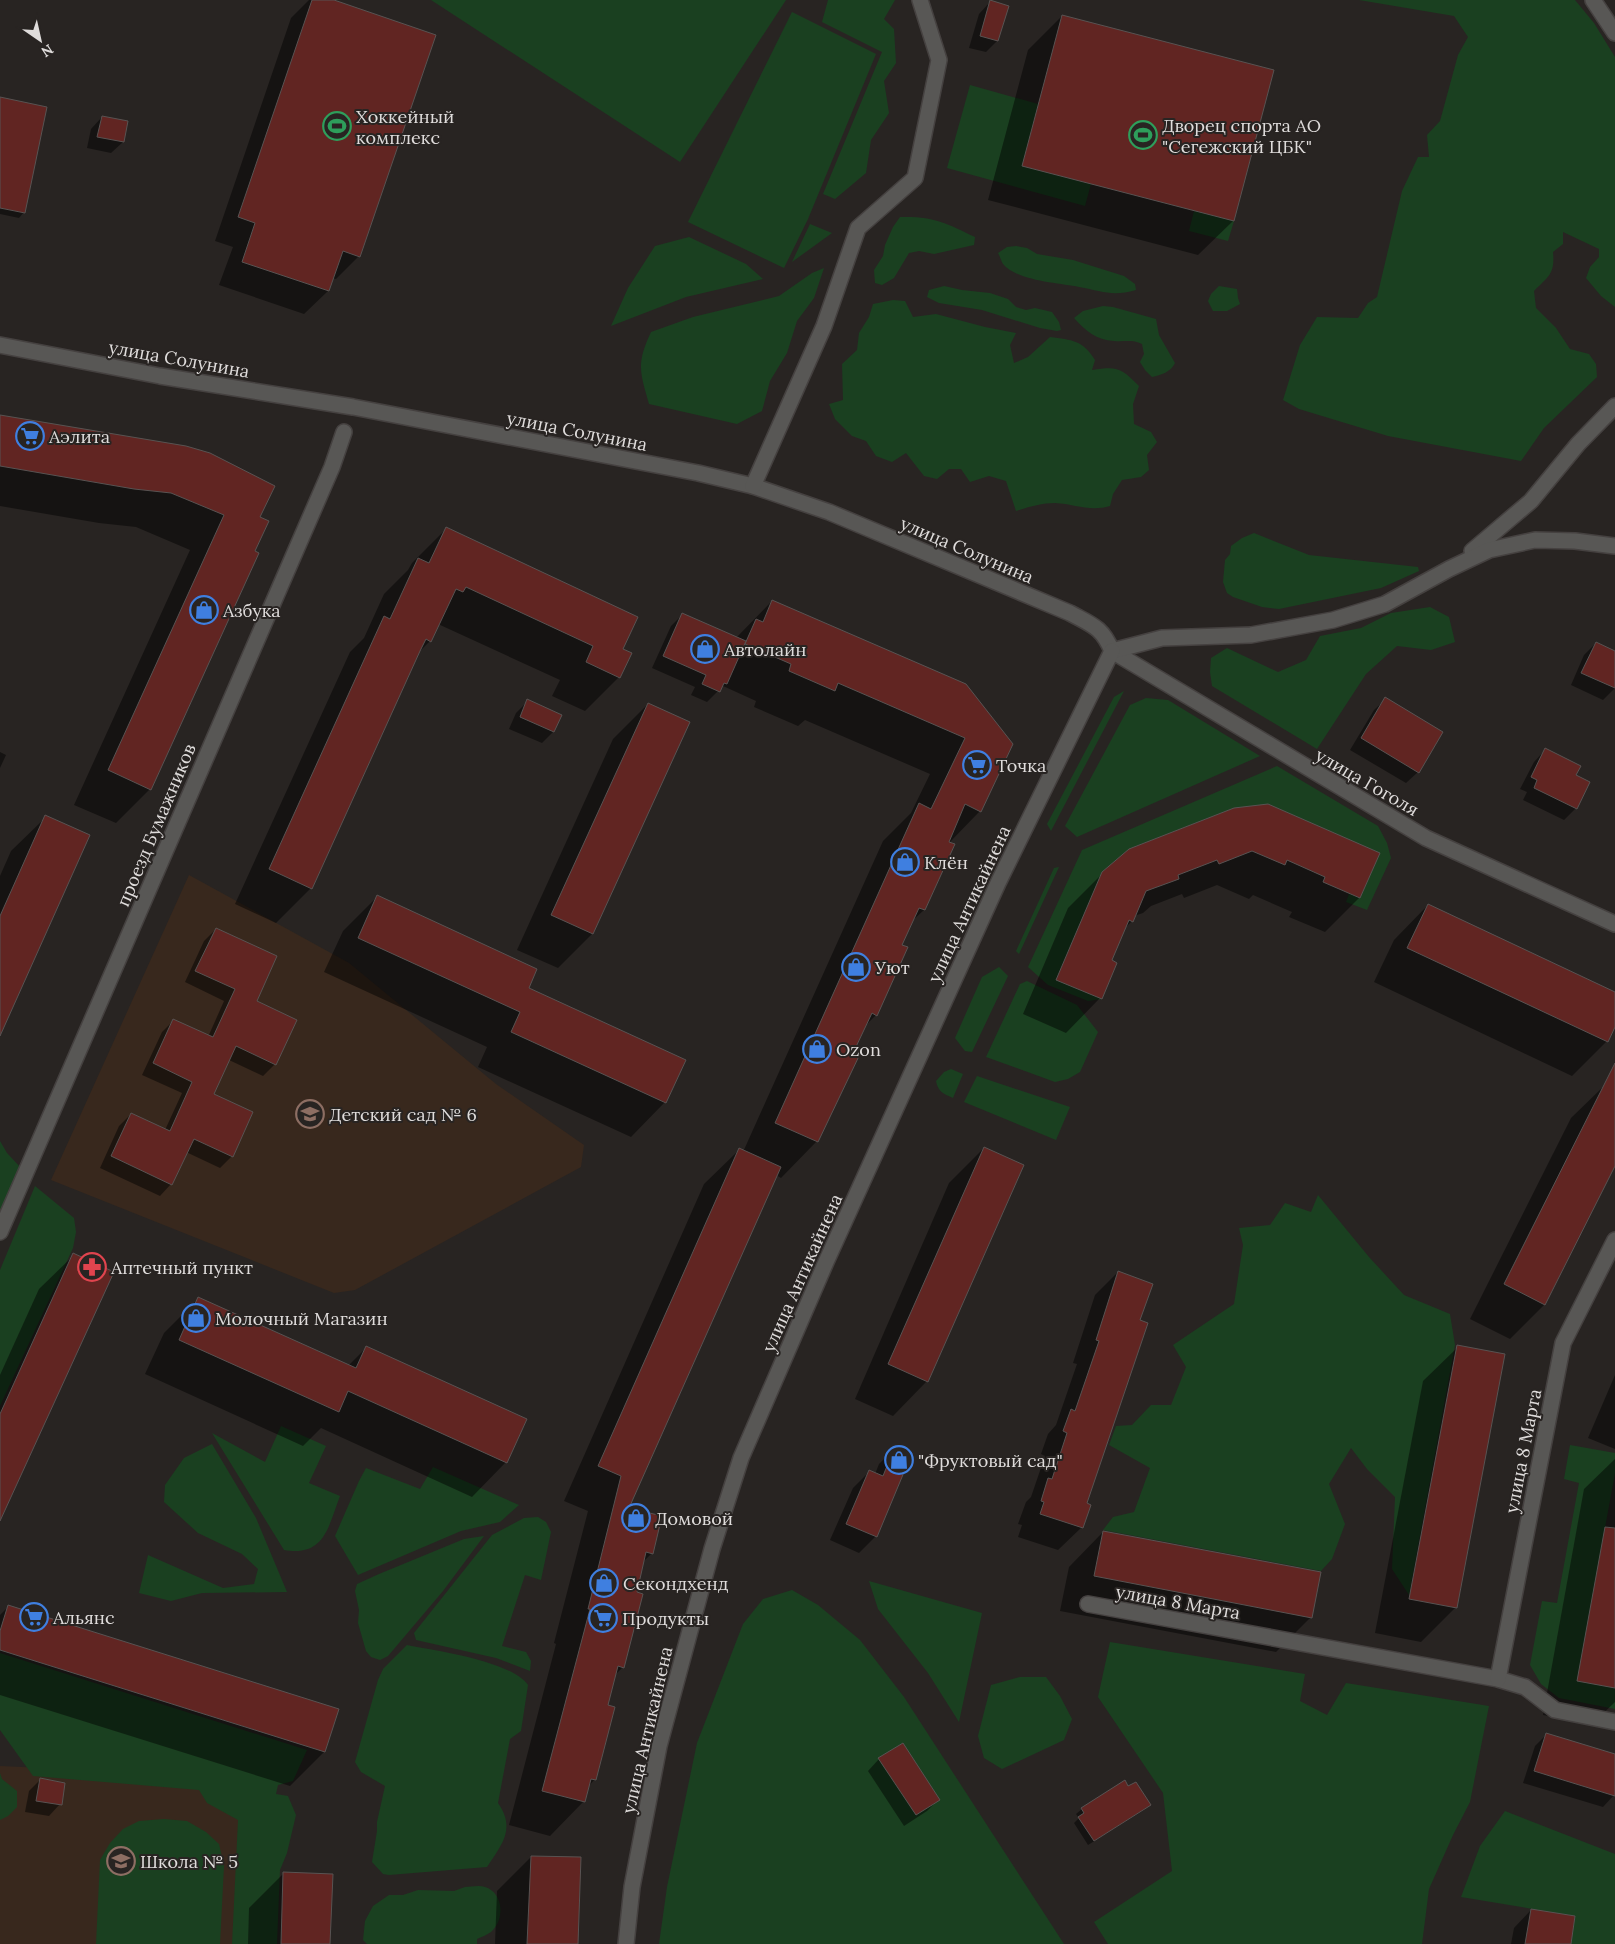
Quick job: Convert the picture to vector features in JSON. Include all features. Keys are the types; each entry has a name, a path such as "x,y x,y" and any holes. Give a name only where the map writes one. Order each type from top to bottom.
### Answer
{"street":[{"path":"753,486 824,326 858,228 915,178 939,60 920,0"},
{"path":"1593,0 1615,33"},
{"name":"улица Солунина","path":"0,345 160,376 353,407 698,473 753,486 829,512 1070,613 1099,629 1107,639 1112,651"},
{"path":"1448,569 1490,537 1531,501 1578,444 1615,406"},
{"name":"проезд Бумажников","path":"0,1232 332,466 344,432"},
{"path":"1112,651 1162,638 1251,635 1333,620 1385,604 1448,569 1488,550 1535,540 1615,546"},
{"name":"улица Гоголя","path":"1112,651 1426,838 1615,924"},
{"name":"улица Антикайнена","path":"626,1944 632,1887 659,1746 712,1549 741,1458 826,1262 998,883 1112,651"},
{"name":"улица 8 Марта","path":"1498,1679 1563,1343 1615,1240"},
{"name":"улица 8 Марта","path":"1088,1604 1498,1679 1525,1688 1555,1710 1615,1722"}],"shaded area":[{"name":"Детский сад № 6","path":"189,875 349,963 496,1084 584,1145 581,1167 355,1290 334,1293 51,1180"},
{"name":"Школа № 5","path":"0,1766 246,1777 238,1944 0,1944"}],"green space":[{"path":"431,0 786,0 680,162"},
{"path":"828,0 895,0 884,19 894,29 896,63 884,81 889,113 871,140 866,173 835,199 823,194 882,52 822,22"},
{"path":"1359,0 1575,0 1594,23 1615,57 1615,307 1601,296 1586,278 1590,267 1599,257 1599,249 1563,232 1563,244 1553,252 1552,270 1544,282 1534,291 1536,308 1556,328 1570,349 1589,354 1596,364 1597,377 1544,428 1521,461 1388,436 1299,409 1283,400 1300,345 1317,317 1358,318 1368,303 1377,297 1402,191 1418,157 1429,157 1427,135 1440,121 1458,55 1468,37 1454,16"},
{"path":"792,12 876,54 808,219 784,268 688,222"},
{"path":"970,85 1038,104 1022,166 1091,184 1085,206 947,168"},
{"path":"1194,211 1234,221 1228,241 1189,231"},
{"path":"900,217 931,219 947,224 975,237 974,245 934,254 919,251 909,253 894,278 882,285 875,283 874,270 883,256 885,245"},
{"path":"810,224 832,233 792,262"},
{"path":"689,237 746,264 763,279 686,297 611,326 628,288 655,246"},
{"path":"1007,247 1027,248 1037,254 1073,260 1124,276 1135,284 1136,290 1107,293 1028,278 1009,270 1003,264 998,253"},
{"path":"824,268 814,298 797,321 787,353 770,381 762,411 737,424 649,404 643,384 641,360 651,332 693,317 779,296 812,273"},
{"path":"944,286 990,293 1008,299 1016,307 1026,310 1035,308 1052,312 1059,322 1061,330 1040,328 982,310 939,303 927,297 929,290"},
{"path":"1219,286 1237,289 1240,304 1227,311 1213,311 1208,301 1211,294"},
{"path":"893,300 905,301 913,317 936,314 1016,333 1010,345 1014,363 1028,357 1050,337 1071,340 1086,348 1095,360 1092,370 1108,368 1128,375 1139,386 1133,404 1134,424 1151,432 1157,442 1147,455 1149,470 1141,477 1122,480 1113,494 1110,506 1089,508 1050,503 1016,511 1006,481 989,476 970,482 961,469 949,469 937,479 924,476 906,453 892,462 876,456 866,441 852,436 835,419 829,404 843,400 842,364 857,350 859,333 869,317 873,304"},
{"path":"1103,306 1156,319 1159,335 1175,363 1171,369 1152,377 1140,362 1144,354 1142,344 1132,341 1102,339 1087,331 1074,318 1083,311"},
{"path":"1254,533 1309,555 1418,567 1419,571 1381,588 1279,609 1262,607 1233,597 1227,593 1223,582 1225,560 1230,554 1231,546 1242,538"},
{"path":"1430,607 1449,617 1455,642 1431,650 1397,646 1366,674 1317,749 1212,686 1211,658 1227,648 1278,672 1306,660 1320,636 1361,628 1391,613"},
{"path":"1124,691 1051,831 1047,824 1114,697"},
{"path":"1146,698 1168,700 1260,756 1077,837 1065,826 1130,705"},
{"path":"1277,766 1378,826 1387,843 1391,858 1367,910 1346,902 1349,894 1360,898 1380,853 1234,808 1129,849 1102,872 1056,979 1102,999 1088,1001 1048,985 1028,967 1082,850"},
{"path":"1059,867 1019,954 1016,951 1054,868"},
{"path":"999,967 1008,976 972,1052 965,1051 955,1038 982,977"},
{"path":"1027,981 1077,1005 1098,1032 1080,1072 1068,1079 1055,1082 986,1057 1020,984"},
{"path":"951,1069 963,1074 953,1098 940,1090 936,1081 944,1072"},
{"path":"977,1076 1070,1107 1056,1140 964,1102"},
{"path":"0,1141 7,1153 21,1168 0,1231"},
{"path":"35,1186 74,1218 76,1232 73,1248 0,1406 0,1270"},
{"path":"1318,1195 1369,1257 1404,1295 1450,1314 1455,1345 1409,1595 1392,1569 1395,1497 1367,1469 1351,1448 1329,1484 1345,1524 1332,1559 1321,1571 1103,1530 1113,1517 1134,1512 1150,1468 1109,1445 1116,1426 1132,1425 1151,1405 1171,1405 1186,1367 1173,1345 1234,1304 1243,1245 1239,1228 1270,1225 1285,1203 1311,1212"},
{"path":"281,1426 326,1446 309,1483 340,1496 328,1529 323,1537 317,1544 308,1549 298,1551 284,1550 212,1433 265,1462"},
{"path":"212,1444 256,1518 287,1592 202,1593 171,1601 139,1593 148,1555 223,1588 254,1584 258,1569 242,1554 198,1533 164,1502 165,1485 184,1458"},
{"path":"1570,1445 1615,1453 1615,1473 1577,1681 1615,1688 1615,1709 1559,1698 1541,1684 1530,1665 1542,1601 1557,1603 1579,1483 1564,1479"},
{"path":"433,1467 519,1505 500,1522 461,1531 358,1575 335,1536 366,1468 420,1489"},
{"path":"538,1517 546,1522 551,1532 541,1580 525,1575 502,1646 526,1652 531,1661 530,1671 496,1658 416,1640 414,1633 492,1535 524,1518"},
{"path":"484,1536 443,1591 388,1656 380,1660 371,1657 366,1651 358,1623 359,1610 355,1591 357,1584 464,1539"},
{"path":"869,1581 982,1613 959,1722 928,1673 878,1609"},
{"path":"792,1590 818,1605 860,1640 904,1697 1064,1944 659,1944 667,1887 697,1743 743,1624 763,1599"},
{"path":"1110,1642 1305,1674 1300,1701 1327,1715 1346,1683 1489,1706 1470,1802 1429,1889 1422,1944 1108,1944 1094,1922 1172,1871 1163,1793 1098,1697"},
{"path":"407,1645 490,1663 506,1669 528,1685 521,1731 510,1739 498,1803 506,1821 505,1836 487,1867 389,1875 383,1874 372,1862 377,1822 385,1786 361,1772 355,1762 378,1680 383,1669"},
{"path":"0,1653 307,1750 293,1781 278,1785 276,1794 288,1796 296,1815 287,1853 280,1870 277,1944 232,1944 238,1820 207,1803 199,1790 33,1776 0,1730"},
{"path":"1020,1677 1046,1677 1060,1696 1072,1719 1064,1740 1002,1769 984,1758 978,1736 991,1685"},
{"path":"0,1773 2,1779 17,1791 17,1807 8,1816 0,1820"},
{"path":"1505,1811 1615,1854 1615,1944 1571,1944 1575,1916 1461,1897 1480,1846"},
{"path":"164,1819 187,1821 206,1832 219,1844 224,1866 220,1944 96,1944 100,1860 110,1843 123,1829 139,1821"},
{"path":"483,1886 491,1890 499,1901 500,1914 496,1927 477,1939 477,1944 367,1944 363,1940 365,1921 373,1906 389,1895 403,1895 418,1890 454,1891 465,1887"}],"building":[{"name":"Хоккейный комплекс","path":"312,0 334,0 436,35 360,257 343,251 329,291 242,262 255,223 238,217"},
{"path":"990,0 1009,6 998,41 980,36"},
{"name":"Дворец спорта АО \"Сегежский ЦБК\"","path":"1062,15 1274,70 1234,221 1022,166"},
{"path":"0,97 47,107 25,213 0,208"},
{"path":"102,116 128,121 124,142 97,137"},
{"path":"0,415 186,446 210,453 275,486 260,517 269,521 255,551 259,553 151,790 108,770 224,515 171,493 134,489 0,466"},
{"path":"446,527 638,617 623,649 632,653 620,678 586,662 593,646 466,587 463,592 456,589 431,642 426,639 420,651 312,889 269,869 384,616 390,619 418,558 429,563"},
{"path":"772,600 966,684 1013,744 981,812 965,804 949,842 955,844 925,910 919,908 902,945 908,947 877,1016 872,1013 854,1051 860,1054 818,1142 775,1123 919,803 931,809 965,738 838,683 835,691 789,671 791,664 745,644 756,619 763,622"},
{"name":"Автолайн","path":"682,613 746,641 727,684 724,683 720,692 702,684 706,675 663,656"},
{"path":"1596,642 1615,651 1615,688 1581,673"},
{"path":"1385,697 1443,732 1419,773 1361,738"},
{"path":"527,699 562,715 554,732 520,717"},
{"path":"648,703 690,722 593,934 551,915"},
{"path":"1545,748 1581,766 1576,775 1590,782 1577,809 1534,788 1537,780 1531,777"},
{"path":"1268,804 1380,853 1360,898 1323,882 1325,877 1287,860 1285,865 1252,851 1219,864 1217,860 1178,875 1179,879 1146,891 1133,922 1129,920 1112,960 1117,963 1102,999 1056,980 1102,872 1129,849 1234,808"},
{"path":"45,815 90,835 0,1036 0,916"},
{"path":"377,895 537,969 529,988 686,1060 666,1103 511,1032 520,1012 358,938"},
{"path":"1428,904 1615,992 1615,1027 1608,1042 1407,948"},
{"path":"216,928 277,956 257,1001 297,1020 276,1065 236,1046 214,1094 253,1112 233,1157 194,1139 172,1185 111,1156 131,1113 170,1131 192,1082 153,1063 173,1019 213,1037 235,989 195,971"},
{"path":"1615,1063 1615,1166 1545,1305 1504,1284"},
{"path":"984,1147 1024,1165 928,1382 888,1364"},
{"path":"739,1148 781,1167 629,1508 662,1516 653,1554 646,1552 637,1592 643,1594 624,1668 618,1666 608,1705 615,1707 596,1780 591,1779 585,1802 542,1791 590,1609 588,1609 621,1476 598,1466"},
{"path":"73,1253 114,1272 0,1521 0,1414"},
{"path":"1118,1271 1153,1284 1140,1320 1148,1323 1087,1503 1091,1505 1083,1528 1040,1514 1044,1502 1041,1501 1048,1478 1052,1479 1067,1433 1063,1431 1071,1409 1075,1411 1099,1341 1096,1340"},
{"path":"198,1297 356,1368 366,1346 527,1419 507,1463 348,1391 339,1412 179,1340"},
{"path":"1457,1345 1505,1354 1457,1608 1409,1599"},
{"path":"895,1446 912,1453 877,1537 846,1524 869,1470 883,1476"},
{"path":"1605,1527 1615,1528 1615,1688 1577,1681"},
{"path":"1103,1531 1321,1572 1312,1618 1094,1576"},
{"path":"8,1605 339,1709 325,1752 0,1650 0,1631"},
{"path":"1546,1733 1615,1754 1615,1796 1534,1771"},
{"path":"903,1743 940,1800 916,1815 878,1758"},
{"path":"40,1778 65,1783 62,1805 36,1801"},
{"path":"1125,1780 1128,1786 1136,1782 1151,1805 1094,1841 1078,1817 1084,1813 1081,1808"},
{"path":"531,1856 581,1857 578,1944 527,1944"},
{"path":"283,1872 333,1874 330,1944 281,1944"},
{"path":"1531,1909 1575,1916 1571,1944 1525,1944"}],"place":[{"name":"Хоккейный комплекс","path":"337,126"},
{"name":"Дворец спорта АО \"Сегежский ЦБК\"","path":"1143,135"},
{"name":"Аэлита","path":"30,436"},
{"name":"Азбука","path":"204,610"},
{"name":"Автолайн","path":"705,649"},
{"name":"Точка","path":"977,765"},
{"name":"Клён","path":"905,862"},
{"name":"Уют","path":"856,967"},
{"name":"Ozon","path":"817,1049"},
{"name":"Детский сад № 6","path":"310,1114"},
{"name":"Аптечный пункт","path":"92,1267"},
{"name":"Молочный Магазин","path":"196,1318"},
{"name":"\"Фруктовый сад\"","path":"899,1460"},
{"name":"Домовой","path":"636,1518"},
{"name":"Секондхенд","path":"604,1583"},
{"name":"Альянс","path":"34,1617"},
{"name":"Продукты","path":"603,1618"},
{"name":"Школа № 5","path":"121,1861"}]}
